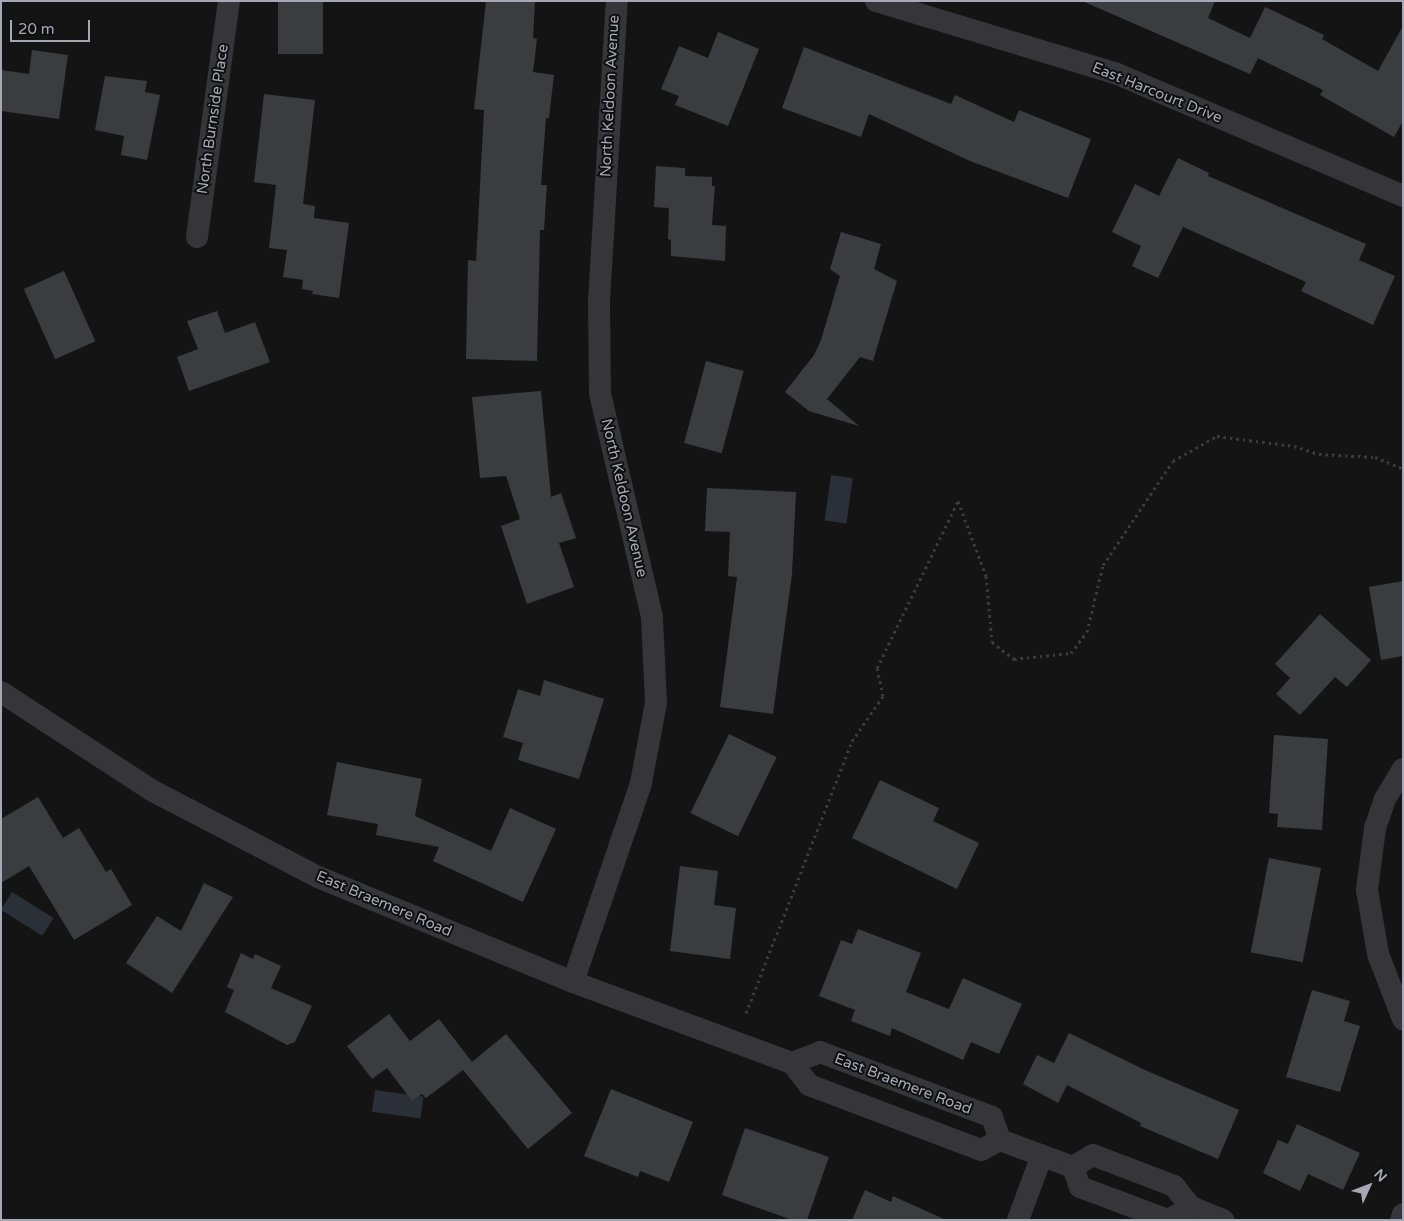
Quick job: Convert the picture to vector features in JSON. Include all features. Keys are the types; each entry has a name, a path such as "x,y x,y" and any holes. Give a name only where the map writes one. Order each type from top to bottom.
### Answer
{"street":[{"name":"North Burnside Place","path":"196,237 229,1"},
{"name":"North Keldoon Avenue","path":"573,982 641,783 656,703 652,617 600,394 599,301 617,1"},
{"name":"East Harcourt Drive","path":"876,1 1115,74 1403,196"},
{"name":"East Braemere Road","path":"1,692 153,791 318,877 573,982 792,1063 820,1052 992,1117 1000,1140"},
{"path":"1403,769 1385,799 1375,828 1367,890 1370,923 1378,954 1403,1019"},
{"path":"792,1063 809,1085 981,1150 1000,1140 1042,1155 1073,1167 1080,1187 1168,1220 1191,1207"},
{"path":"1018,1220 1042,1155"},
{"path":"1073,1167 1093,1155 1174,1186 1191,1207 1224,1220"},
{"path":"1401,1220 1403,1214"}],"path":[{"path":"746,1013 852,741 883,696 877,668 958,502 986,576 992,642 1014,659 1071,653 1087,632 1103,565 1172,461 1217,436 1294,446 1320,454 1375,457 1403,469"}],"shaded area":[{"path":"831,475 853,478 846,524 825,521"},
{"path":"12,892 54,918 42,936 1,910"},
{"path":"375,1090 424,1097 420,1119 372,1112"}],"building":[{"path":"278,1 323,1 323,54 278,54"},
{"path":"486,1 535,1 533,38 537,39 533,72 554,75 549,118 546,118 541,185 547,185 544,230 540,230 537,361 466,359 468,260 476,261 484,110 474,109"},
{"path":"1082,1 1215,1 1208,18 1250,38 1265,7 1324,35 1322,39 1378,71 1403,26 1403,121 1394,137 1320,95 1323,90 1258,58 1250,74"},
{"path":"718,32 759,49 728,126 675,105 679,96 661,89 679,46 708,58"},
{"path":"804,47 951,104 955,95 1014,122 1019,110 1091,139 1068,198 970,161 869,114 861,137 782,108"},
{"path":"32,50 68,55 59,119 1,111 1,70 29,74"},
{"path":"105,76 147,81 145,92 160,95 147,160 121,155 124,136 95,130"},
{"path":"264,94 315,100 303,204 315,206 314,218 349,223 339,298 312,294 313,291 302,289 303,280 283,277 287,250 269,248 276,185 254,182"},
{"path":"1178,158 1209,173 1208,176 1366,244 1359,260 1395,276 1373,325 1301,291 1306,282 1183,227 1158,278 1132,266 1141,246 1112,232 1135,184 1159,196"},
{"path":"656,166 685,168 685,176 712,177 712,186 715,186 712,225 726,226 725,261 671,256 671,240 668,239 669,208 654,207"},
{"path":"841,232 881,244 874,269 897,281 873,361 860,357 827,399 859,426 809,411 785,392 814,355 821,340 840,276 830,269"},
{"path":"64,271 95,341 55,359 24,289"},
{"path":"217,311 225,333 255,322 270,362 189,391 177,357 198,349 187,321"},
{"path":"706,361 744,371 722,453 684,443"},
{"path":"541,391 551,497 561,493 576,538 559,543 574,587 527,604 501,526 520,519 506,476 480,478 472,397"},
{"path":"707,488 796,492 792,574 773,714 720,707 737,577 728,576 730,532 705,531"},
{"path":"1403,581 1403,656 1381,660 1369,587"},
{"path":"1320,614 1371,660 1347,687 1335,677 1300,715 1276,694 1290,678 1275,664"},
{"path":"544,680 604,699 579,779 518,760 523,743 503,737 518,689 540,696"},
{"path":"729,734 777,757 738,836 690,813"},
{"path":"1274,735 1328,739 1322,830 1277,827 1278,814 1269,813"},
{"path":"337,762 422,779 415,816 491,851 510,808 556,829 523,902 433,861 439,847 376,835 378,824 327,815"},
{"path":"880,780 939,808 933,821 979,843 957,889 852,838"},
{"path":"38,797 63,838 79,828 106,872 111,869 132,905 74,940 29,866 1,883 1,819"},
{"path":"1269,858 1321,868 1303,962 1251,952"},
{"path":"680,866 718,871 714,905 736,908 730,959 670,951"},
{"path":"204,883 233,897 172,993 126,963 157,916 181,931"},
{"path":"858,929 921,953 906,992 949,1009 963,978 1022,1004 999,1054 971,1042 963,1060 892,1028 890,1036 851,1021 855,1010 819,996 841,940 852,944"},
{"path":"241,953 253,959 255,954 281,966 271,988 312,1006 295,1042 287,1045 225,1012 234,990 227,987"},
{"path":"1312,990 1350,1001 1344,1021 1360,1026 1340,1092 1286,1077"},
{"path":"389,1014 410,1041 439,1019 472,1062 506,1034 572,1113 528,1149 463,1070 426,1098 422,1094 412,1101 387,1068 372,1079 347,1046"},
{"path":"1069,1033 1145,1070 1239,1110 1218,1159 1140,1126 1141,1123 1067,1085 1058,1103 1023,1084 1037,1055 1054,1063"},
{"path":"611,1089 693,1122 669,1182 640,1171 638,1177 584,1156"},
{"path":"1297,1124 1360,1153 1343,1190 1308,1174 1300,1191 1263,1173 1278,1140 1288,1144"},
{"path":"745,1128 829,1157 807,1220 792,1220 722,1195"},
{"path":"865,1190 891,1202 893,1196 946,1220 852,1220"}]}
